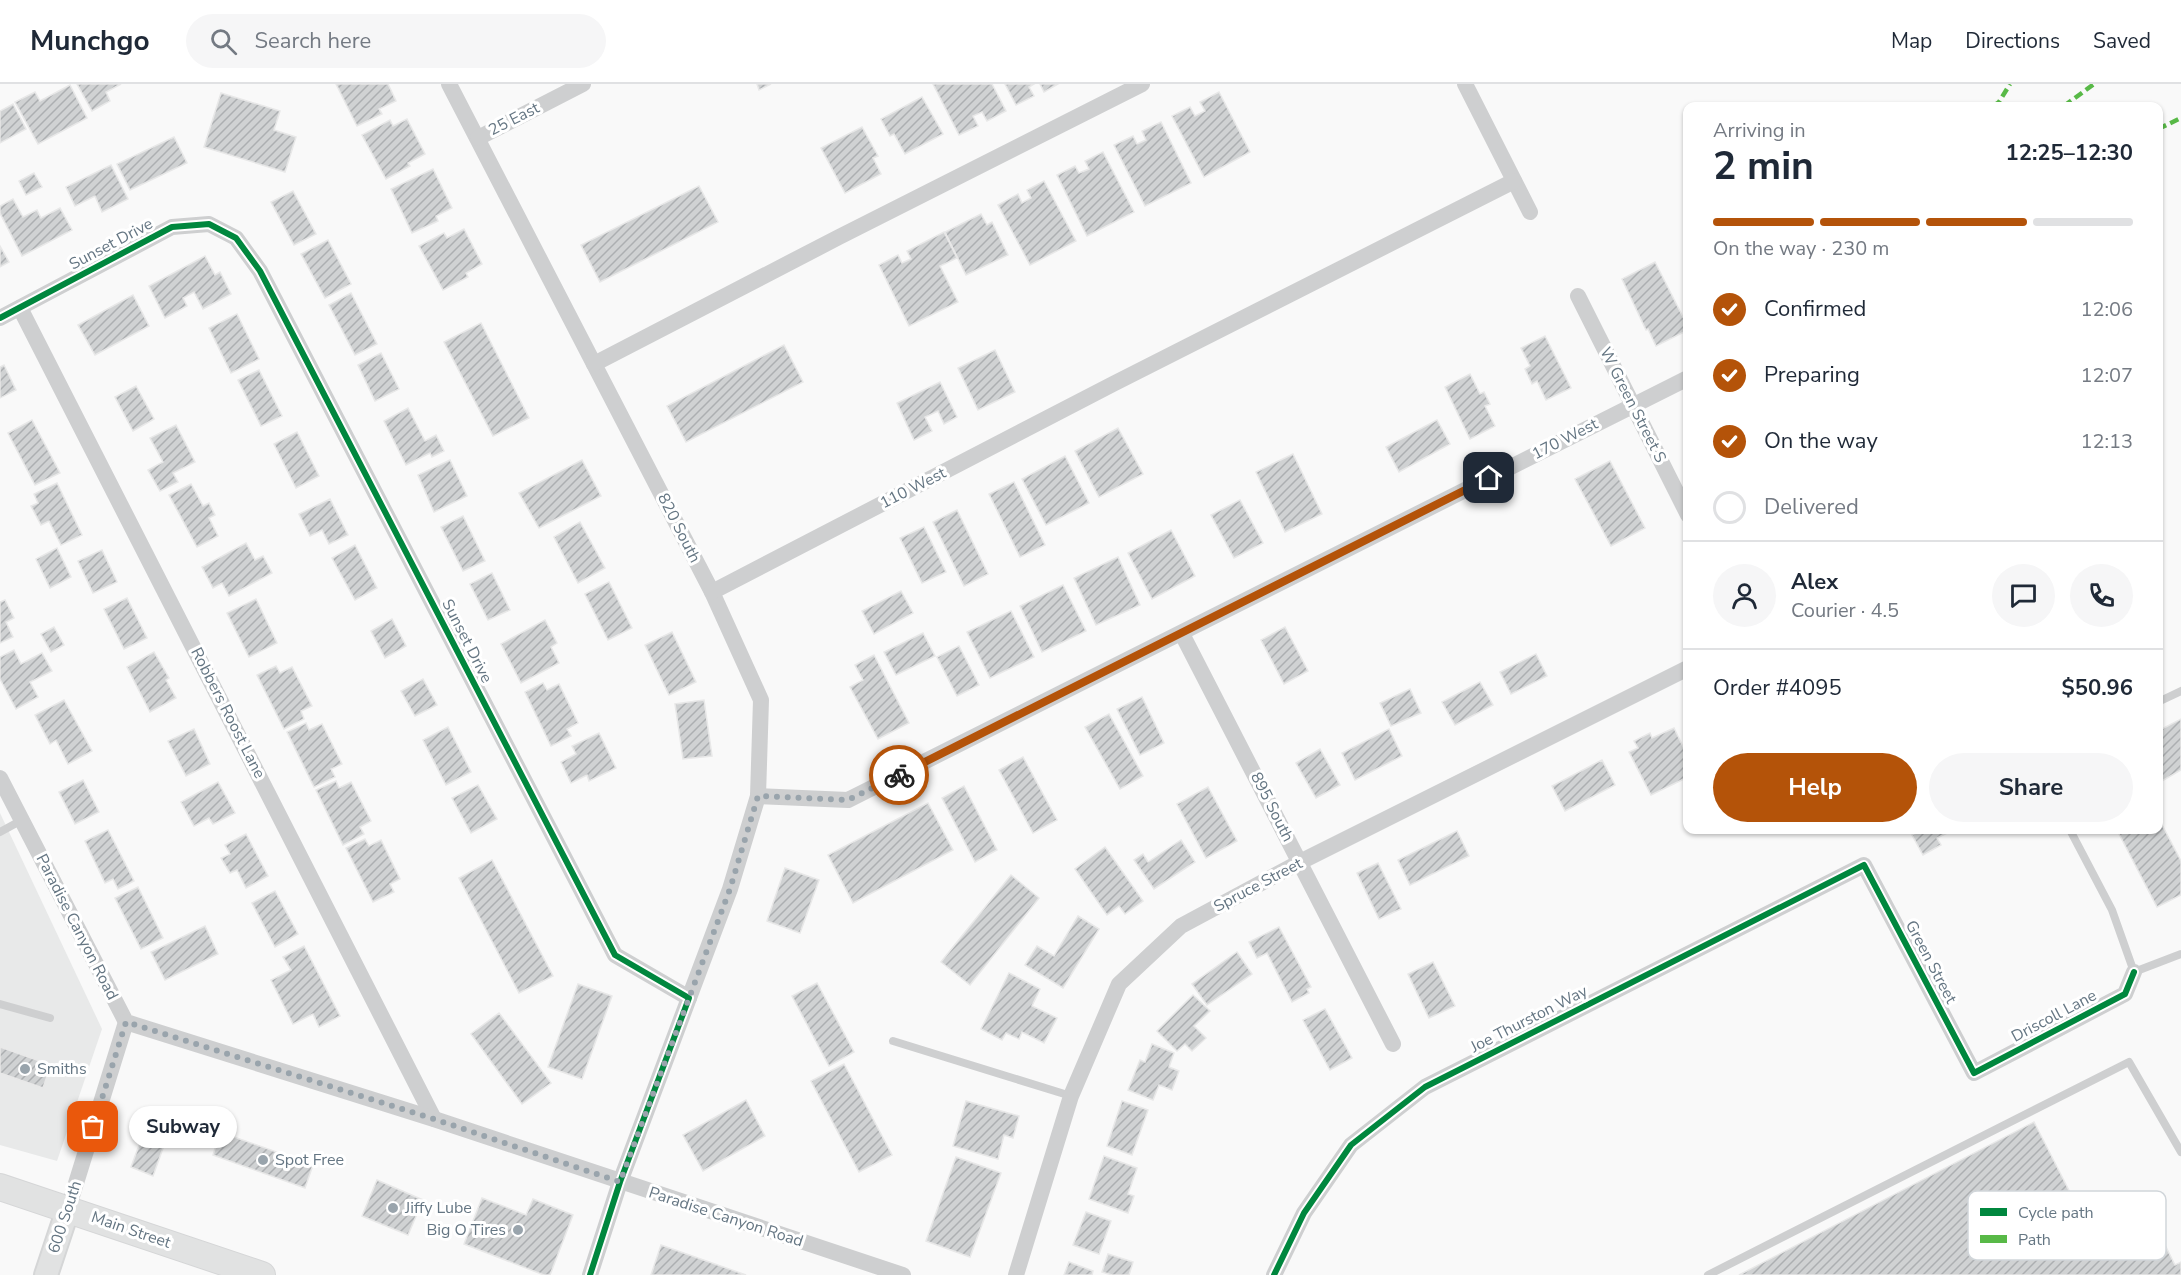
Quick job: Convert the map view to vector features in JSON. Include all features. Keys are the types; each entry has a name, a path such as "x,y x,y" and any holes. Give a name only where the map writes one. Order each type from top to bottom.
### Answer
{"main road":[{"name":"Main Street","path":"0,1187 262,1275"},
{"name":"600 South","path":"46,1275 68,1209"}],"street":[{"name":"820 South","path":"448,84 712,592 761,700 758,796 730,889 688,998"},
{"name":"25 East","path":"478,138 583,84"},
{"path":"594,364 1142,84"},
{"path":"1465,84 1530,212"},
{"name":"110 West","path":"712,592 1113,384 1514,181"},
{"name":"Sunset Drive","path":"0,318 171,227 209,224 236,238 260,271 615,955 688,998"},
{"name":"W Green Street S","path":"1578,296 1683,505"},
{"name":"Robbers Roost Lane","path":"20,308 434,1119"},
{"name":"170 West","path":"758,796 848,800 1683,380"},
{"name":"895 South","path":"1182,634 1393,1044"},
{"name":"Spruce Street","path":"1016,1275 1071,1096 1119,984 1181,926 1300,862 1683,670"},
{"name":"Paradise Canyon Road","path":"0,778 126,1022 434,1119 903,1275"},
{"name":"Green Street","path":"1864,865 1974,1073"},
{"name":"Joe Thurston Way","path":"1274,1275 1304,1213 1351,1145 1425,1087 1864,865"},
{"name":"Driscoll Lane","path":"1974,1073 2125,994 2134,972"},
{"path":"590,1275 620,1182 688,998"},
{"name":"600 South","path":"68,1209 126,1022"}],"lane":[{"path":"2163,700 2181,691"},
{"path":"0,832 22,820"},
{"path":"2072,834 2112,910 2134,972 2181,954"},
{"path":"0,1004 50,1018"},
{"path":"893,1041 1071,1096"},
{"path":"1708,1275 2129,1062 2181,1152"}],"shaded area":[{"path":"0,813 102,1029 57,1161 0,1145"}],"building":[{"path":"77,84 121,84 106,92 110,101 92,111"},
{"path":"336,84 388,84 396,101 379,109 382,114 357,126"},
{"path":"757,84 771,84 759,90"},
{"path":"933,84 992,84 1006,111 987,121 982,112 973,116 978,126 959,135"},
{"path":"1005,84 1034,84 1029,87 1034,96 1016,105"},
{"path":"1040,84 1058,84 1044,92"},
{"path":"70,85 87,118 38,144 15,102 35,92 40,101"},
{"path":"1219,92 1250,152 1204,177 1172,116 1190,107 1195,116 1205,111 1200,102"},
{"path":"221,93 280,111 274,130 296,137 285,172 204,147"},
{"path":"922,97 943,134 905,154 894,134 890,136 881,119"},
{"path":"13,104 26,129 0,143 0,111"},
{"path":"407,119 425,154 408,163 410,166 386,179 362,135 390,120 393,126"},
{"path":"1161,122 1191,183 1145,206 1114,145 1133,136 1137,144 1146,140 1142,131"},
{"path":"862,127 878,156 873,158 881,174 845,193 821,148"},
{"path":"174,137 187,163 130,190 117,164"},
{"path":"1103,152 1134,212 1087,236 1057,175 1075,166 1079,173 1089,169 1085,161"},
{"path":"111,165 128,199 102,212 95,196 75,206 66,187"},
{"path":"433,169 452,208 436,216 438,221 412,233 391,189"},
{"path":"34,173 42,187 26,195 19,181"},
{"path":"1044,181 1076,241 1030,265 998,205 1018,194 1022,203 1031,198 1027,190"},
{"path":"699,186 718,222 600,282 581,245"},
{"path":"293,191 316,234 294,245 271,202"},
{"path":"13,199 23,217 37,210 41,218 60,208 72,230 22,256 0,213 0,206"},
{"path":"981,214 987,225 992,222 1008,255 966,275 945,232"},
{"path":"464,229 482,264 466,273 468,277 443,290 419,246 444,233 447,238"},
{"path":"944,232 957,258 940,266 958,302 909,326 879,265 898,255 902,263 911,259 907,251"},
{"path":"328,240 351,284 325,298 301,254"},
{"path":"0,246 9,262 0,267"},
{"path":"205,256 215,275 220,272 231,294 203,309 194,292 183,298 187,306 165,318 149,286"},
{"path":"1655,262 1683,317 1683,332 1656,346 1622,279"},
{"path":"351,293 377,344 355,355 329,305"},
{"path":"133,295 149,326 95,355 78,325"},
{"path":"237,314 259,359 231,373 209,328"},
{"path":"481,323 529,418 493,436 444,342"},
{"path":"1545,336 1571,388 1546,400 1537,381 1532,384 1525,369 1530,366 1521,348"},
{"path":"784,345 803,382 686,442 667,406"},
{"path":"995,350 1015,392 978,410 958,368"},
{"path":"381,353 399,389 375,401 358,365"},
{"path":"4,365 16,390 0,398 0,367"},
{"path":"259,370 282,416 261,426 238,380"},
{"path":"1470,374 1480,394 1484,392 1490,404 1485,406 1495,426 1470,439 1445,387"},
{"path":"940,382 957,417 944,424 938,411 925,417 932,431 914,440 897,403"},
{"path":"136,386 154,419 133,431 115,397"},
{"path":"408,408 425,441 436,435 444,451 432,457 430,453 406,465 384,421"},
{"path":"32,420 60,473 35,485 8,433"},
{"path":"1437,420 1450,444 1399,472 1386,447"},
{"path":"176,425 195,462 173,473 178,482 160,491 148,470 163,462 150,438"},
{"path":"1118,428 1143,474 1099,497 1075,451"},
{"path":"297,432 319,476 296,488 274,444"},
{"path":"1293,454 1322,514 1285,532 1256,472"},
{"path":"1065,456 1089,503 1046,525 1022,479"},
{"path":"450,460 467,496 434,512 418,475"},
{"path":"582,460 601,496 539,528 519,493"},
{"path":"1610,461 1645,528 1611,546 1575,479"},
{"path":"1014,482 1045,545 1020,557 989,494"},
{"path":"57,483 82,535 61,545 49,521 41,525 31,506 38,503 34,494"},
{"path":"191,484 203,506 209,503 215,515 209,518 218,536 197,547 169,495"},
{"path":"330,499 348,535 329,544 322,530 310,536 299,514"},
{"path":"1240,500 1263,543 1234,558 1211,515"},
{"path":"957,510 988,574 964,586 933,522"},
{"path":"463,516 485,561 463,571 441,527"},
{"path":"580,522 605,568 578,583 554,537"},
{"path":"924,527 946,572 922,583 900,538"},
{"path":"1171,530 1195,576 1152,599 1128,553"},
{"path":"246,543 255,560 263,556 272,573 229,596 222,583 213,588 202,567"},
{"path":"355,545 377,588 355,600 332,558"},
{"path":"57,548 71,577 50,588 36,559"},
{"path":"102,550 117,582 93,593 78,561"},
{"path":"1118,557 1140,605 1096,625 1074,578"},
{"path":"492,573 510,610 488,620 470,584"},
{"path":"609,582 632,628 608,640 585,594"},
{"path":"1063,585 1086,631 1042,652 1020,606"},
{"path":"901,591 913,613 874,634 862,611"},
{"path":"127,598 147,638 124,649 104,609"},
{"path":"256,599 277,643 249,657 227,613"},
{"path":"5,600 14,618 6,622 13,637 0,643 0,602"},
{"path":"1011,611 1034,657 990,678 967,632"},
{"path":"392,619 406,646 385,658 371,631"},
{"path":"545,620 557,643 551,647 559,663 521,683 501,644"},
{"path":"54,627 64,645 51,652 41,634"},
{"path":"1285,627 1308,671 1284,684 1261,640"},
{"path":"672,632 696,682 669,695 645,645"},
{"path":"923,633 935,656 896,675 884,652"},
{"path":"959,646 979,685 957,696 937,657"},
{"path":"14,650 21,664 42,653 52,671 30,682 38,697 16,709 0,679 0,657"},
{"path":"154,652 169,678 166,680 176,698 150,712 127,667"},
{"path":"1536,654 1547,676 1511,694 1500,672"},
{"path":"874,655 909,723 878,739 850,687 863,680 855,665"},
{"path":"276,666 280,673 292,667 312,706 301,711 304,719 284,729 257,675"},
{"path":"423,679 437,705 415,716 401,691"},
{"path":"1480,682 1493,705 1455,725 1442,702"},
{"path":"543,683 547,690 559,684 578,723 567,729 571,736 551,746 525,692"},
{"path":"1410,689 1421,713 1391,726 1380,703"},
{"path":"1142,697 1164,743 1140,755 1117,709"},
{"path":"64,700 92,751 68,764 56,740 50,744 35,715"},
{"path":"704,700 712,756 683,759 675,704"},
{"path":"1109,714 1143,776 1120,789 1085,727"},
{"path":"2181,719 2181,770 2163,780 2163,728"},
{"path":"306,723 309,730 322,724 342,764 331,769 335,777 314,787 287,732"},
{"path":"448,727 471,772 446,785 423,740"},
{"path":"1674,728 1683,747 1683,779 1651,795 1629,752 1638,748 1634,741 1650,733 1652,738"},
{"path":"194,729 210,764 186,776 168,741"},
{"path":"1389,729 1402,756 1355,780 1342,753"},
{"path":"599,733 616,768 589,781 587,775 571,783 561,762 576,754 572,746"},
{"path":"1320,749 1340,785 1316,798 1296,763"},
{"path":"1023,757 1057,820 1033,833 999,770"},
{"path":"1602,760 1615,785 1565,811 1552,786"},
{"path":"83,780 99,812 75,824 59,792"},
{"path":"336,781 339,788 351,782 371,821 360,827 364,834 343,845 316,790"},
{"path":"218,782 235,813 213,824 209,818 194,826 181,802"},
{"path":"478,785 497,819 471,833 452,798"},
{"path":"964,786 997,850 975,862 942,798"},
{"path":"1208,787 1237,841 1206,858 1177,804"},
{"path":"928,803 953,850 853,903 828,855"},
{"path":"2163,827 2181,861 2181,895 2157,907 2119,834 2163,834"},
{"path":"108,830 134,881 118,889 113,879 105,883 85,841"},
{"path":"1457,831 1469,856 1410,885 1398,860"},
{"path":"246,834 268,876 246,888 237,870 230,873 221,858 230,854 225,845"},
{"path":"1945,834 1937,838 1941,845 1923,855 1912,835"},
{"path":"365,839 369,846 381,840 400,879 390,884 394,892 373,902 346,848"},
{"path":"1181,840 1195,862 1154,889 1134,860 1143,854 1148,862"},
{"path":"1105,847 1143,901 1125,914 1119,906 1107,915 1075,869"},
{"path":"492,860 553,976 519,993 459,878"},
{"path":"1378,863 1401,909 1379,919 1357,873"},
{"path":"785,868 819,880 800,933 767,921"},
{"path":"1011,875 1039,898 970,985 941,962"},
{"path":"138,887 163,938 141,949 115,898"},
{"path":"275,891 298,934 275,947 252,903"},
{"path":"1078,916 1099,929 1063,988 1025,965 1037,946 1054,956"},
{"path":"205,926 218,954 165,980 151,952"},
{"path":"1279,927 1311,987 1307,989 1309,993 1292,1002 1267,953 1257,958 1249,942"},
{"path":"304,946 340,1016 319,1027 313,1014 293,1024 271,980 291,970 283,957"},
{"path":"1237,952 1252,974 1207,1005 1192,984"},
{"path":"1433,962 1455,1006 1429,1018 1408,974"},
{"path":"1009,973 1040,989 1032,1006 1057,1018 1044,1043 1022,1032 1019,1039 1006,1033 1002,1040 981,1029"},
{"path":"817,983 854,1052 829,1066 792,996"},
{"path":"578,984 612,996 582,1079 548,1067"},
{"path":"1193,995 1210,1011 1194,1026 1206,1038 1192,1051 1185,1044 1177,1051 1157,1031"},
{"path":"1325,1009 1352,1058 1330,1070 1303,1020"},
{"path":"499,1013 551,1083 522,1104 471,1034"},
{"path":"1152,1044 1174,1053 1169,1067 1179,1071 1172,1090 1159,1085 1153,1100 1128,1090 1140,1060 1145,1062"},
{"name":"Smiths","path":"0,1047 51,1065 43,1088 0,1073"},
{"path":"844,1064 892,1155 859,1172 811,1081"},
{"path":"746,1100 765,1136 703,1171 683,1135"},
{"path":"966,1101 1019,1116 1013,1138 1004,1135 998,1159 953,1146"},
{"path":"1122,1101 1148,1110 1132,1155 1107,1146"},
{"path":"2034,1122 2069,1191 1968,1191 1968,1260 2166,1260 2166,1247 2175,1265 2181,1262 2181,1275 1739,1275"},
{"path":"145,1129 167,1137 153,1176 131,1167"},
{"name":"Spot Free","path":"220,1132 313,1165 305,1188 213,1155"},
{"path":"1104,1156 1137,1168 1128,1194 1134,1196 1128,1213 1089,1199"},
{"path":"956,1157 1001,1173 970,1257 926,1241"},
{"name":"Jiffy Lube","path":"377,1180 423,1200 408,1235 362,1216"},
{"name":"Big O Tires","path":"482,1198 526,1215 533,1199 573,1215 550,1275 544,1275 464,1244"},
{"path":"1086,1212 1111,1221 1099,1254 1073,1245"},
{"path":"661,1245 746,1275 651,1275"},
{"path":"1108,1254 1133,1262 1129,1275 1112,1275 1102,1272"},
{"path":"1069,1262 1093,1271 1092,1275 1064,1275"}],"marked path":[{"path":"1999,102 2010,84"},
{"path":"2069,102 2094,84"},
{"path":"2163,127 2181,118"}],"cycle path":[{"path":"0,318 172,227 209,224 236,238 260,271 615,955 689,998 620,1182 590,1275"},
{"path":"1274,1275 1304,1213 1351,1145 1425,1087 1864,865 1974,1073 2125,994 2134,972"}],"way so far":[{"path":"93,1127 126,1022 434,1119 620,1182 730,889 758,796 848,800 899,775"}],"place":[{"name":"Smiths","path":"25,1069"},
{"name":"Subway","path":"93,1127"},
{"name":"Spot Free","path":"263,1160"},
{"name":"Jiffy Lube","path":"393,1208"},
{"name":"Big O Tires","path":"518,1230"}],"route":[{"path":"899,775 1489,478"}]}
